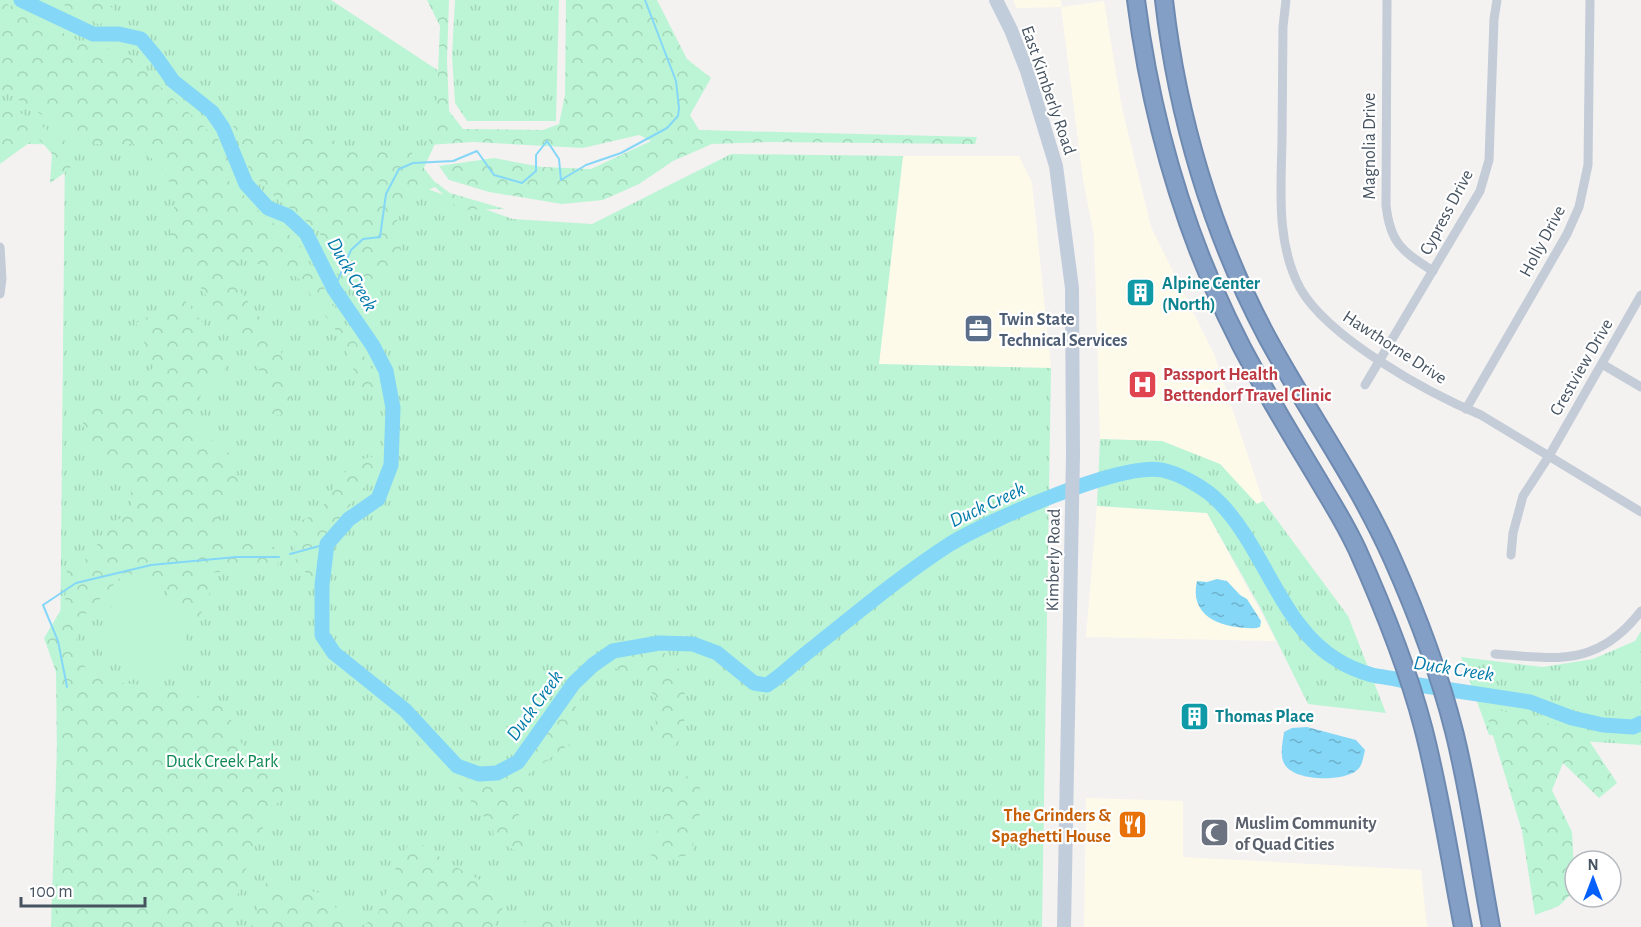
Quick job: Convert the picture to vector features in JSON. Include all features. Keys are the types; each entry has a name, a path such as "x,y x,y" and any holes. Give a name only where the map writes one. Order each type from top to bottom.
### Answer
{"highway":[{"path":"1136,0 1155,115 1173,180 1198,251 1238,339 1356,546 1405,668 1423,727 1437,786 1463,927"},
{"path":"1164,0 1177,81 1195,154 1217,224 1237,274 1266,336 1366,506 1392,557 1418,618 1454,733 1492,925"},
{"path":"1169,31 1173,0"},
{"path":"1456,927 1457,895"}],"main road":[{"name":"East Kimberly Road","path":"996,0 1011,30 1042,114 1061,194"},
{"name":"Kimberly Road","path":"1061,194 1072,288 1073,456 1064,927"}],"street":[{"name":"Hawthorne Drive","path":"1286,0 1283,27 1281,218 1287,254 1300,288 1326,322 1380,361 1481,415 1641,512"},
{"name":"Magnolia Drive","path":"1386,0 1386,205 1388,224 1396,242 1410,256 1433,271"},
{"name":"Cypress Drive","path":"1365,385 1480,190 1487,170 1494,19 1497,0"},
{"name":"Holly Drive","path":"1466,408 1562,243 1579,207 1588,165 1590,0"},
{"path":"0,247 2,279 0,294"},
{"name":"Crestview Drive","path":"1511,555 1513,533 1523,496 1549,456 1641,295"},
{"path":"1602,364 1641,387"},
{"path":"1495,654 1550,658 1573,657 1589,653 1606,645 1625,631 1641,611"}],"shaded area":[{"path":"1013,0 1061,0 1062,7 1104,1 1122,108 1151,227 1214,354 1263,501 1257,504 1220,464 1162,441 1100,439 1094,236 1083,179 1061,7 1017,8"},
{"path":"903,156 1019,156 1032,183 1051,368 879,364"},
{"path":"1097,506 1207,513 1276,641 1086,637"},
{"path":"1086,798 1183,801 1183,857 1421,870 1427,927 1084,927"}],"green space":[{"name":"Duck Creek Park","path":"0,0 331,0 445,75 445,122 416,185 513,219 592,224 731,154 903,156 879,364 1051,368 1042,927 51,927 60,656 65,145 0,143"},
{"path":"55,0 99,0 114,9 100,25"},
{"path":"427,0 449,0 447,59 449,111 463,129 543,130 559,124 565,95 566,0 657,0 687,59 711,78 690,115 699,130 977,137 975,144 771,142 712,144 673,161 639,184 603,200 562,204 489,192 449,180 439,166 494,158 542,167 591,169 651,141 639,135 583,148 473,142 428,145 437,97 440,26"},
{"path":"455,0 559,0 556,121 467,121 455,103 452,56"},
{"path":"0,1 79,41 131,55 155,82 223,144 227,179 265,217 295,239 381,385 364,395 339,335 298,277 239,258 235,284 280,345 293,412 273,416 257,362 220,315 169,242 176,195 161,166 134,144 87,144 0,88"},
{"path":"0,100 75,147 70,169 50,183 52,154 37,137 0,164"},
{"path":"242,125 270,140 329,138 357,152 408,148 434,181 450,193 505,209 460,210 435,187 406,200 396,224 402,261 365,297 335,273 319,231 276,198 250,172 233,126"},
{"name":"Duck Creek Park","path":"183,298 227,354 223,375 201,393 197,428 235,458 239,487 218,510 220,537 281,548 277,568 208,573 211,590 197,623 180,612 165,590 133,574 120,578 77,623 76,650 89,675 114,682 180,689 225,706 240,741 250,755 284,767 288,792 270,811 248,863 227,927 55,927 58,850 56,672 44,638 65,603 67,569 92,556 107,524 131,514 131,488 87,440 79,406 120,411 154,366 136,323"},
{"path":"1100,439 1162,441 1220,464 1257,504 1263,501 1348,616 1386,713 1308,704 1261,609 1207,513 1097,506"},
{"path":"380,455 364,487 328,534 312,579 296,562 293,524 319,513 335,485 354,461"},
{"path":"123,573 158,591 171,601 180,613 185,627 186,642 176,681 105,658 98,644"},
{"path":"1641,631 1641,745 1489,735 1461,657 1543,667 1593,659 1635,641"},
{"path":"663,651 685,676 684,735 664,755 653,735 659,702 642,680 612,667 593,677 572,714 571,743 528,774 518,813 530,838 519,852 494,840 493,827 420,743 417,728 464,776 485,780 510,774 533,752 587,674 623,654"},
{"path":"1484,706 1584,733 1617,783 1599,798 1563,763 1552,790 1572,832 1573,849 1563,849 1563,902 1559,906 1535,915 1522,831"},
{"path":"693,773 702,793 691,855 655,860 648,851 664,815 658,791"},
{"path":"410,843 428,846 443,860 498,890 506,902 493,927 251,927 266,882 320,893 344,915 364,925 377,916 399,860"},
{"path":"552,910 563,927 523,927 528,917"}],"water":[{"path":"1217,579 1227,581 1247,599 1261,621 1260,627 1226,625 1208,617 1202,611 1196,593 1197,581 1207,582"},
{"path":"1307,727 1356,740 1365,750 1360,767 1349,775 1328,778 1305,776 1288,768 1283,761 1282,754 1284,732 1292,728"}],"waterway":[{"name":"Duck Creek","path":"21,0 93,34 119,34 141,39 173,81 212,112 223,128 246,184 268,208 288,216 306,233 334,289 373,346 386,371 393,408 391,465 378,499 349,519 327,544 322,585 322,635 334,653 405,710 457,766 479,774 497,773 518,762 574,683 593,665 613,651 659,643 693,644 717,653 754,683 767,685 880,594 950,544 1055,495 1116,475 1142,470 1162,470 1177,475 1201,487 1215,498 1236,522 1288,609 1303,629 1319,647 1339,661 1372,675 1412,684 1530,702 1572,718 1603,725 1633,727 1641,723"},
{"path":"334,289 351,250 363,239 380,237 386,194 399,169 413,163 453,161 477,151 494,175 522,183 536,171 536,155 547,141 559,159 561,180 586,165 621,153 667,128 678,116 676,81 645,0"},
{"path":"290,554 327,544"},
{"path":"67,687 58,641 43,605 76,583 151,565 236,557 279,557"}],"place":[{"name":"Alpine Center (North)","path":"1141,293"},
{"name":"Twin State Technical Services","path":"978,329"},
{"name":"Passport Health Bettendorf Travel Clinic","path":"1142,384"},
{"name":"Thomas Place","path":"1194,716"},
{"name":"The Grinders & Spaghetti House","path":"1132,825"},
{"name":"Muslim Community of Quad Cities","path":"1214,833"}]}
